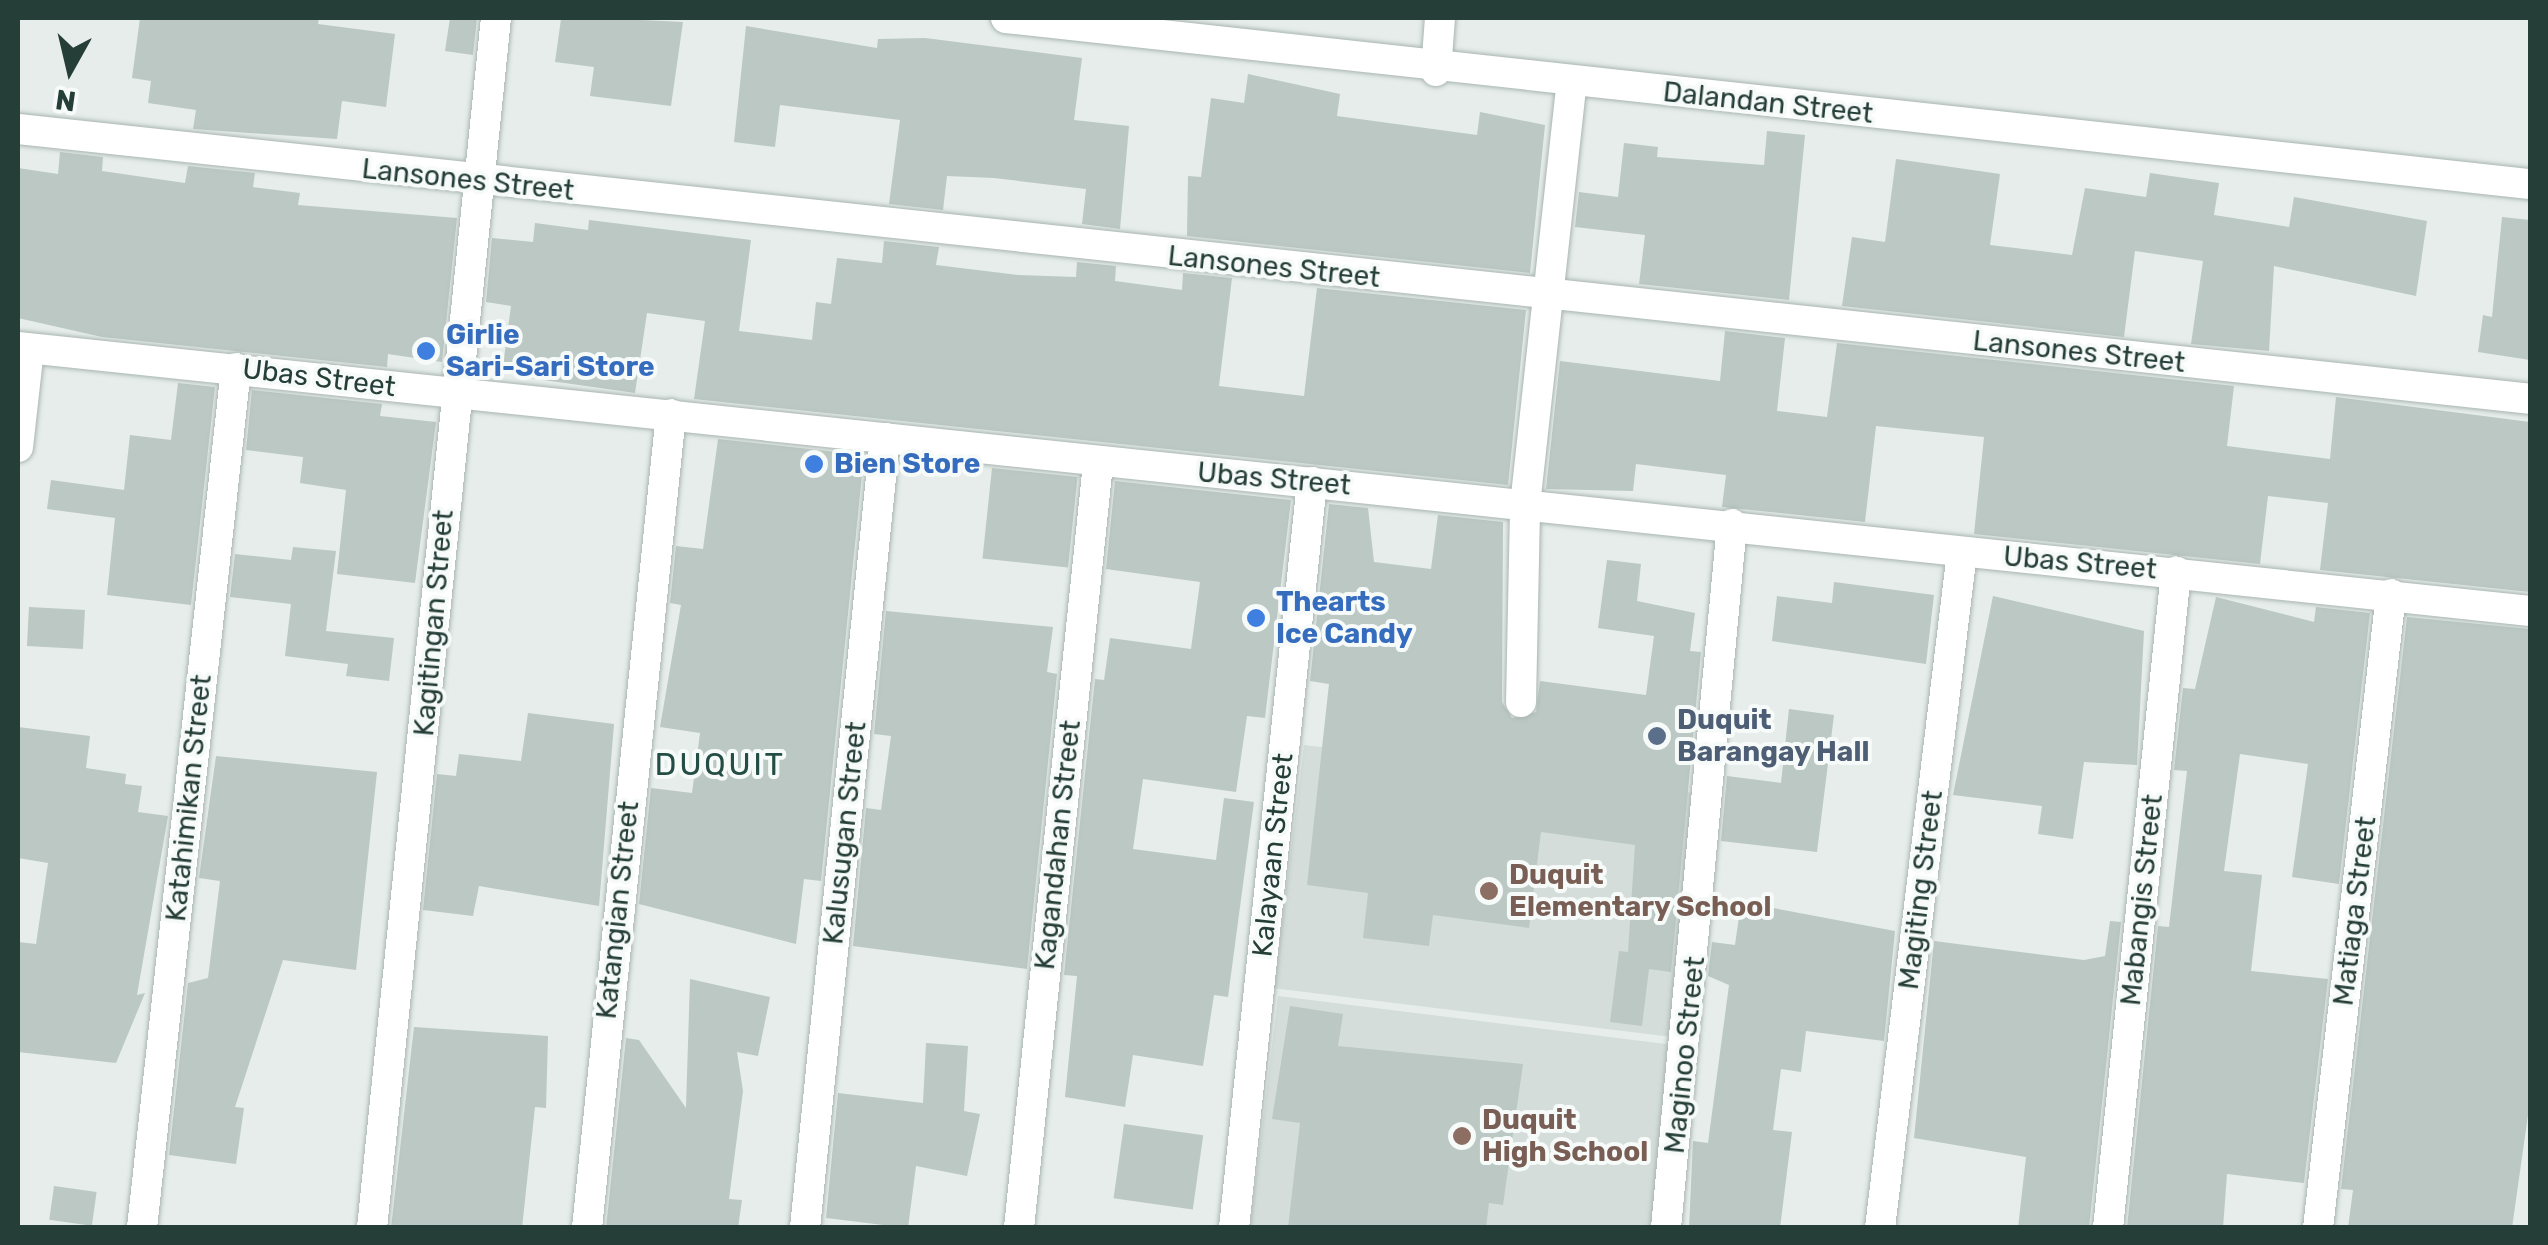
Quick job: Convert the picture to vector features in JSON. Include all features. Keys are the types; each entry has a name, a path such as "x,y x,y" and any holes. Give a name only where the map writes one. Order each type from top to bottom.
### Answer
{"street":[{"name":"Kagitingan Street","path":"372,1228 496,18"},
{"name":"Dalandan Street","path":"1006,18 1436,71 1572,82 2530,184"},
{"path":"1436,71 1440,18"},
{"path":"1520,702 1526,505 1552,297 1572,82"},
{"name":"Lansones Street","path":"18,129 1552,297 2530,399"},
{"path":"18,447 23,348"},
{"name":"Ubas Street","path":"23,348 671,414 1098,463 1732,524 2530,611"},
{"name":"Katahimikan Street","path":"142,1228 236,368"},
{"name":"Katangian Street","path":"587,1228 671,414"},
{"name":"Kalusugan Street","path":"805,1228 885,438"},
{"name":"Kagandahan Street","path":"1019,1228 1098,463"},
{"name":"Kalayaan Street","path":"1234,1228 1312,482"},
{"name":"Maginoo Street","path":"1666,1228 1732,524"},
{"name":"Magiting Street","path":"1880,1228 1962,552"},
{"name":"Mabangis Street","path":"2108,1228 2176,572"},
{"name":"Matiaga Street","path":"2318,1228 2391,594"}],"shaded area":[{"name":"Duquit Elementary School","path":"1304,745 1704,794 1674,1037 1274,988"},
{"name":"Duquit High School","path":"1278,996 1674,1045 1652,1227 1250,1228"}],"building":[{"path":"140,18 319,18 318,24 395,34 386,107 342,101 337,139 193,129 196,110 148,103 151,81 132,78"},
{"path":"450,18 477,18 473,55 445,51"},
{"path":"561,19 683,22 671,106 590,96 594,67 555,62"},
{"path":"746,26 877,48 878,39 925,38 1082,58 1074,120 1129,126 1120,229 1082,224 1086,189 994,178 947,176 943,210 889,204 900,120 780,105 775,147 734,142"},
{"path":"1248,74 1340,94 1337,116 1477,135 1480,112 1545,125 1530,273 1187,236 1188,176 1201,177 1211,98 1244,103"},
{"path":"1767,131 1805,135 1789,300 1639,284 1645,235 1575,227 1579,192 1618,197 1624,143 1658,147 1657,157 1764,165"},
{"path":"60,152 103,157 102,171 185,183 188,166 255,173 253,187 300,193 298,205 457,218 442,362 388,354 387,367 102,337 18,318 18,168 58,174"},
{"path":"1896,159 2000,174 1990,245 2072,255 2085,188 2146,197 2150,173 2219,183 2214,215 2289,227 2294,197 2427,221 2416,296 2274,266 2269,351 2191,344 2203,261 2135,251 2124,337 1842,306 1852,237 1885,242"},
{"path":"2502,217 2530,220 2530,360 2478,352 2483,315 2492,317"},
{"path":"589,220 751,240 739,331 812,340 816,302 831,304 837,258 882,263 884,241 939,247 936,265 1018,275 1076,277 1077,262 1116,266 1115,281 1182,290 1183,273 1232,278 1219,386 1304,396 1317,288 1526,310 1508,485 694,399 705,321 647,313 635,393 523,377 524,369 503,366 511,306 486,302 492,238 533,242 535,223 588,230"},
{"path":"1725,331 1785,338 1777,411 1827,417 1837,343 2234,386 2227,446 2330,459 2336,397 2530,422 2530,592 2320,570 2328,503 2268,496 2260,564 1974,534 1984,437 1876,426 1865,522 1722,507 1726,475 1636,464 1633,491 1546,489 1560,361 1720,381"},
{"path":"178,383 215,387 191,605 107,595 115,518 47,509 51,480 124,490 130,435 171,440"},
{"path":"252,390 382,404 380,416 436,422 415,583 337,574 346,490 300,483 303,457 246,450"},
{"path":"718,439 864,455 821,881 804,879 796,944 639,904 651,788 692,793 700,733 660,727 681,605 670,603 676,546 703,549"},
{"path":"992,468 1078,477 1068,567 982,559"},
{"path":"1115,481 1291,500 1265,718 1247,716 1236,792 1143,779 1133,849 1216,860 1224,798 1254,802 1228,997 1214,995 1203,1066 1133,1055 1125,1107 1065,1097 1077,976 1064,975 1095,679 1104,680 1110,638 1191,649 1200,582 1106,569"},
{"path":"1329,504 1368,508 1374,562 1431,569 1438,515 1503,522 1502,702 1512,718 1536,712 1540,681 1646,695 1654,636 1598,628 1607,560 1641,564 1637,601 1695,613 1690,651 1701,652 1671,972 1649,969 1642,1026 1610,1022 1619,951 1628,952 1635,845 1541,832 1529,928 1433,915 1429,946 1363,938 1368,893 1307,885 1329,684 1310,681"},
{"path":"293,547 336,551 326,631 394,638 389,681 346,676 348,664 285,656 291,604 230,597 235,554 291,560"},
{"path":"1834,582 1934,595 1926,664 1772,641 1777,596 1832,603"},
{"path":"1993,596 2144,631 2137,765 2084,762 2073,839 2038,834 2042,806 1953,795"},
{"path":"2216,597 2314,622 2316,607 2370,613 2339,884 2292,877 2308,764 2240,754 2224,871 2262,875 2251,971 2328,979 2304,1183 2227,1174 2223,1228 2127,1228 2158,926 2169,927 2187,771 2174,770 2183,688 2195,689"},
{"path":"29,607 85,610 83,649 27,646"},
{"path":"886,611 1053,627 1047,672 1057,674 1027,969 853,946 866,808 881,810 891,736 874,734"},
{"path":"2407,617 2530,629 2530,1101 2512,1228 2348,1228 2353,1190 2341,1189"},
{"path":"1789,709 1834,715 1817,852 1721,841 1727,776 1781,783"},
{"path":"528,713 614,724 599,906 479,886 473,916 423,910 437,774 456,776 459,754 521,761"},
{"path":"18,727 90,736 86,768 126,774 125,784 142,786 138,812 168,816 137,995 145,993 116,1063 18,1052 18,942 36,944 48,863 18,858"},
{"path":"216,756 377,772 356,970 283,960 235,1107 244,1108 236,1164 169,1155 188,983 208,978 220,881 199,878"},
{"path":"1741,902 1895,931 1884,1041 1806,1031 1801,1072 1781,1069 1773,1130 1792,1132 1780,1228 1689,1228 1693,1141 1708,1143 1729,985 1708,976 1712,942 1735,945"},
{"path":"2110,921 2121,922 2089,1228 2018,1228 2026,1157 1914,1138 1934,941 2084,960 2105,956"},
{"path":"690,979 770,997 758,1056 737,1052 743,1091 729,1199 742,1200 738,1228 606,1228 626,1038 639,1040 686,1108"},
{"path":"1290,1006 1343,1014 1338,1046 1523,1064 1503,1205 1489,1203 1486,1228 1288,1228 1300,1123 1272,1119"},
{"path":"414,1027 548,1036 546,1108 535,1107 522,1228 391,1228"},
{"path":"926,1043 968,1046 964,1111 980,1114 967,1176 916,1166 908,1228 826,1218 838,1093 923,1103"},
{"path":"1124,1124 1203,1135 1193,1209 1114,1198"},
{"path":"54,1186 97,1192 92,1226 49,1220"}],"place":[{"name":"Girlie Sari-Sari Store","path":"426,351"},
{"name":"Bien Store","path":"814,464"},
{"name":"Thearts Ice Candy","path":"1256,618"},
{"name":"Duquit Barangay Hall","path":"1657,736"},
{"name":"Duquit Elementary School","path":"1489,891"},
{"name":"Duquit High School","path":"1462,1136"}],"district":[{"name":"DUQUIT","path":"720,764"}]}
